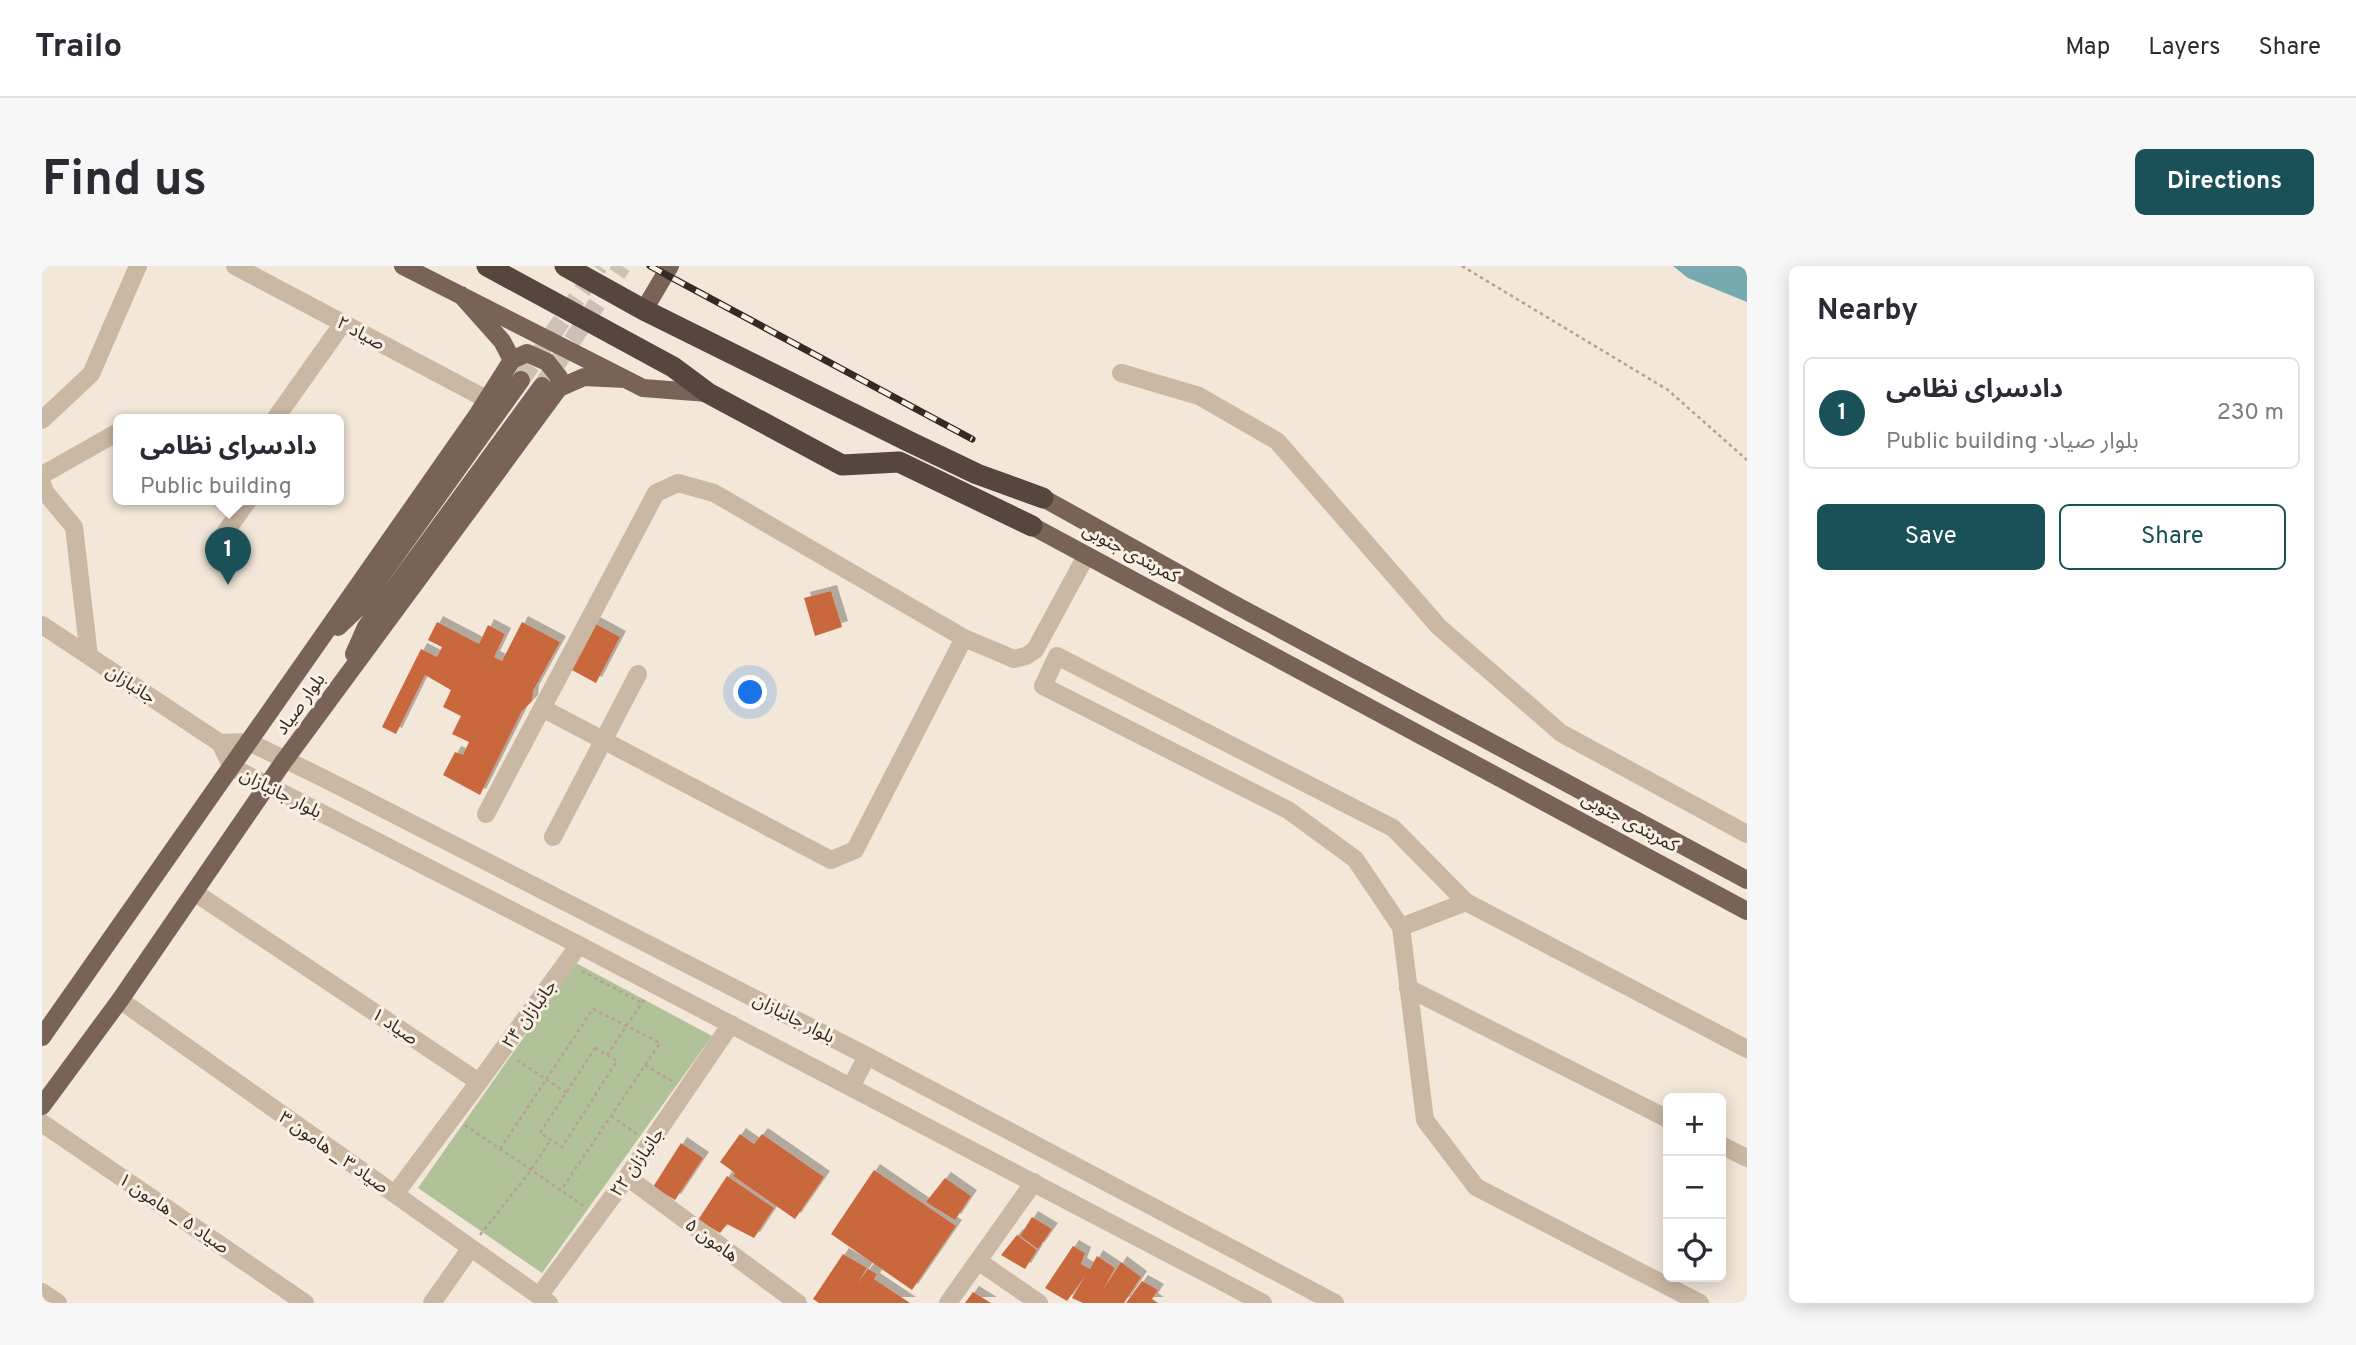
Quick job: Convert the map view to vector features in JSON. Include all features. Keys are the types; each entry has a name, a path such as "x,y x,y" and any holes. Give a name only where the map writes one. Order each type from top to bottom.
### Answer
{"highway":[{"name":"کمربندی جنوبی","path":"487,266 673,367 708,393 842,465 899,462 1032,526"},
{"name":"کمربندی جنوبی","path":"565,266 644,310 977,474 1043,498"},
{"path":"965,495 977,474"}],"main road":[{"path":"403,266 643,388 708,393"},
{"path":"644,310 670,266"},
{"path":"461,295 502,341 512,360 527,353 547,362 559,377 550,387"},
{"name":"بلوار صیاد","path":"42,1037 488,400 512,360"},
{"path":"550,387 584,377 625,379"},
{"path":"312,652 358,608 521,380"},
{"name":"بلوار صیاد","path":"42,1106 120,1000 284,761 550,387"},
{"name":"کمربندی جنوبی","path":"1043,498 1228,601 1747,880"},
{"name":"کمربندی جنوبی","path":"1032,526 1747,911"},
{"path":"1086,555 1100,529"},
{"path":"1215,624 1228,601"}],"street":[{"path":"42,420 91,374 138,266"},
{"name":"صیاد ۲","path":"235,266 488,400"},
{"path":"279,414 343,323"},
{"path":"1121,373 1199,396 1277,441 1439,626 1561,733 1747,834"},
{"path":"42,475 113,435"},
{"path":"42,483 45,492 74,527 89,656"},
{"path":"486,814 656,492 678,483 714,493 964,638 1014,659 1035,650 1086,555"},
{"path":"220,540 244,505"},
{"name":"جانبازان","path":"42,625 220,743 232,767"},
{"path":"542,708 831,860 855,850 964,638"},
{"path":"1037,646 1393,828 1466,902 1747,1049"},
{"path":"1057,656 1043,686 1288,810 1355,859 1401,927 1425,1120 1476,1187 1700,1303"},
{"path":"553,837 638,674"},
{"path":"220,743 249,742"},
{"name":"بلوار جانبازان","path":"249,742 867,1056 1335,1303"},
{"name":"بلوار جانبازان","path":"232,767 731,1024 1263,1303"},
{"path":"455,882 470,853"},
{"name":"صیاد ۱","path":"194,892 479,1082"},
{"path":"1401,927 1466,902"},
{"name":"جانبازان ۲۴","path":"479,1082 579,945"},
{"path":"1408,988 1663,1116"},
{"name":"صیاد ۳ _ هامون ۳","path":"120,1000 544,1300"},
{"name":"جانبازان ۲۲","path":"544,1300 598,1216 731,1024"},
{"path":"851,1087 867,1056"},
{"path":"395,1194 479,1082"},
{"name":"صیاد ۵ _ هامون ۱","path":"42,1123 305,1303"},
{"path":"1726,1148 1747,1158"},
{"name":"هامون ۵","path":"627,1177 798,1303"},
{"path":"948,1303 1034,1182"},
{"path":"432,1303 470,1249"},
{"path":"978,1261 1039,1303"},
{"path":"42,1292 58,1303"}],"path":[{"path":"1462,266 1668,390 1747,460"},
{"path":"566,963 642,1003"},
{"path":"607,1055 654,985"},
{"path":"500,1149 593,1009 660,1043 561,1190"},
{"path":"595,1048 617,1061 562,1147 541,1133 567,1093 595,1048"},
{"path":"502,1050 567,1093"},
{"path":"645,1065 687,1089"},
{"path":"611,1116 650,1143"},
{"path":"453,1117 598,1216"},
{"path":"470,1249 531,1170 551,1139"}],"green space":[{"path":"576,963 712,1036 542,1273 418,1188"}],"water":[{"path":"1673,266 1747,266 1747,302 1688,278"}],"building":[{"path":"831,591 842,627 815,636 804,598"},
{"path":"437,622 479,644 488,625 505,634 494,657 502,661 522,622 560,642 533,691 532,701 522,711 480,795 443,775 455,752 463,755 469,742 452,734 461,716 443,707 451,690 425,675 396,734 382,727 421,649 437,657 442,647 428,640"},
{"path":"594,623 620,637 596,683 570,669"},
{"path":"740,1134 754,1144 762,1134 824,1177 795,1219 733,1176 735,1173 720,1162"},
{"path":"681,1143 703,1158 675,1200 653,1187"},
{"path":"874,1170 956,1226 912,1290 831,1234"},
{"path":"727,1176 774,1208 754,1238 727,1224 720,1233 698,1220"},
{"path":"945,1178 971,1196 955,1220 926,1202"},
{"path":"1032,1217 1052,1229 1038,1249 1020,1236"},
{"path":"1017,1235 1037,1250 1025,1269 1001,1255"},
{"path":"1073,1246 1085,1253 1081,1264 1090,1269 1097,1256 1115,1268 1103,1290 1121,1262 1141,1277 1124,1303 1083,1303 1072,1298 1085,1276 1067,1301 1045,1288"},
{"path":"843,1254 867,1268 857,1284 868,1269 877,1274 874,1279 910,1303 819,1303 813,1299"},
{"path":"1142,1281 1158,1290 1152,1299 1158,1303 1126,1303"},
{"path":"973,1292 991,1303 965,1303"}],"tunnel":[{"path":"521,380 599,266"},
{"path":"542,386 622,266"}],"railway":[{"path":"650,266 972,439"}],"place":[{"name":"دادسرای نظامی","path":"228,585"}]}
